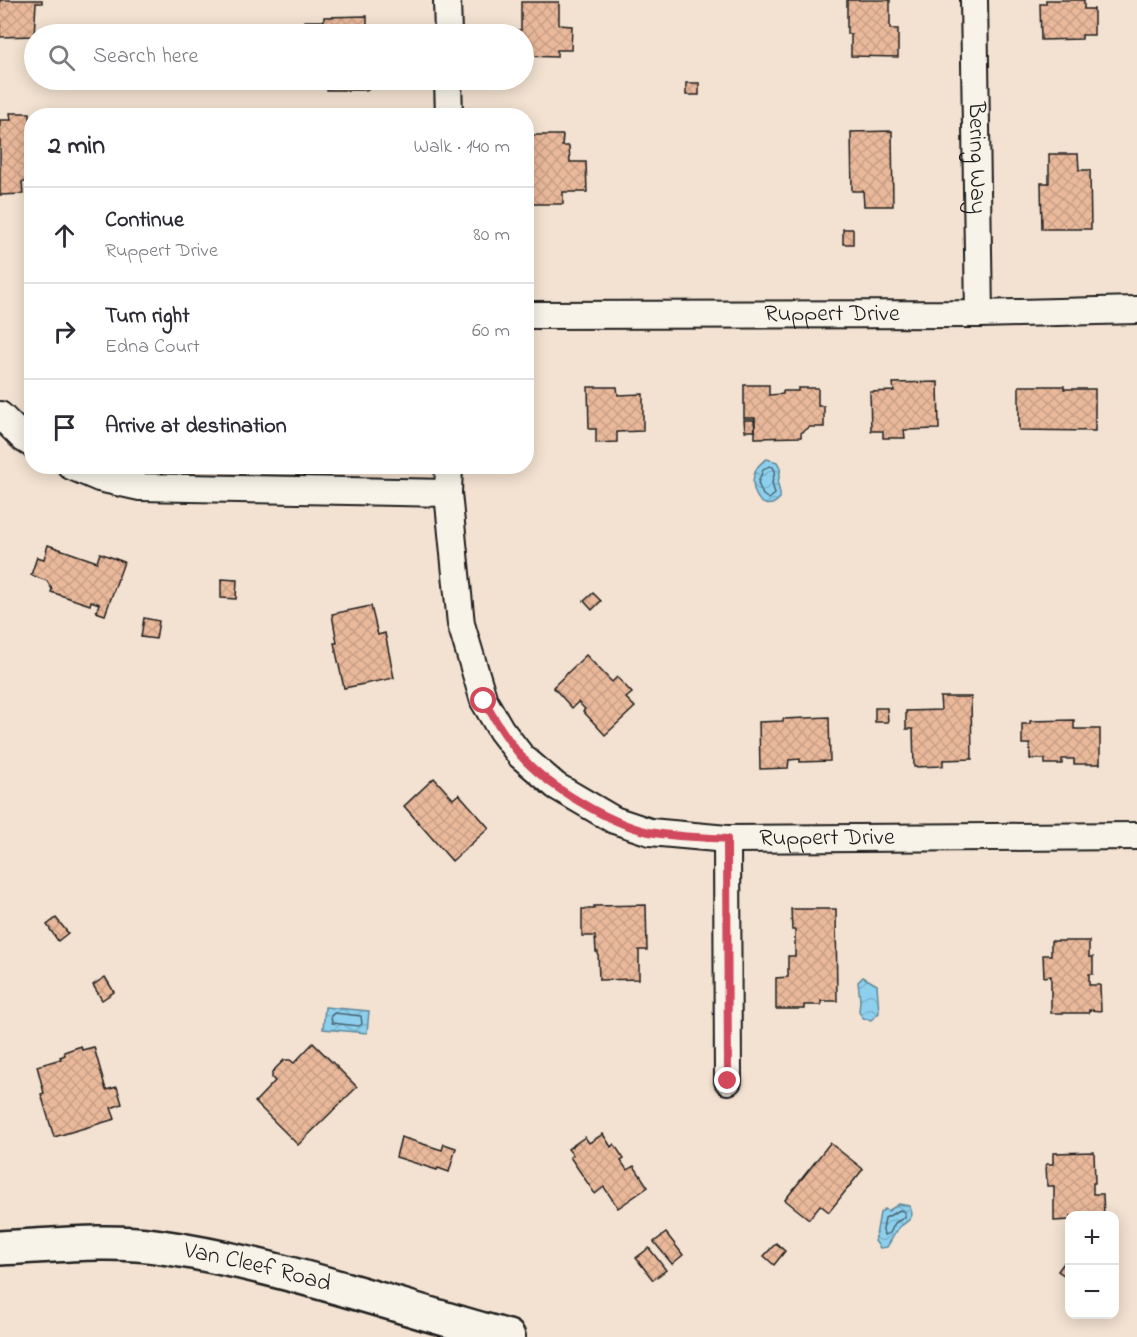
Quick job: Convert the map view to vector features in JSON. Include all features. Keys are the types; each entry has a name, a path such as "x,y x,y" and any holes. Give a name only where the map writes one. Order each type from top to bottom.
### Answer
{"street":[{"path":"447,0 448,24"},
{"name":"Bering Way","path":"974,0 979,314"},
{"path":"448,90 449,108"},
{"name":"Ruppert Drive","path":"534,315 979,314 1137,310"},
{"path":"0,415 24,439"},
{"path":"90,474 140,487 448,494"},
{"name":"Ruppert Drive","path":"449,474 448,494 461,624 484,701 501,730 521,756 556,786 614,820 650,832 727,839 1137,836"},
{"path":"727,839 728,1081"},
{"name":"Van Cleef Road","path":"0,1248 121,1243 154,1245 266,1267 508,1337"}],"water":[{"path":"767,459 777,462 780,470 778,483 780,498 772,504 765,504 759,500 753,484 754,474"},
{"path":"863,977 877,985 879,1013 871,1020 863,1018 859,1012 858,982"},
{"path":"325,1007 369,1011 367,1033 323,1029"},
{"path":"899,1204 909,1206 912,1216 897,1230 887,1247 880,1248 875,1241 880,1213"}],"building":[{"path":"0,0 42,0 42,3 36,3 35,24 24,24 24,36 0,37"},
{"path":"847,0 890,0 890,29 898,29 898,57 851,56 851,34 847,34"},
{"path":"1046,0 1084,0 1084,9 1094,9 1094,35 1082,35 1082,39 1041,40 1040,4 1046,4"},
{"path":"521,2 559,2 559,25 572,26 571,50 557,50 557,57 534,56 534,24 521,24"},
{"path":"367,16 367,24 304,24 304,21 324,21 324,17"},
{"path":"686,83 699,83 699,95 686,95"},
{"path":"10,113 24,113 23,194 0,195 0,120 11,120"},
{"path":"892,131 893,206 864,206 863,191 852,191 851,132"},
{"path":"534,135 563,135 562,146 569,146 570,162 586,162 587,192 563,192 563,204 534,204"},
{"path":"1049,154 1078,154 1079,170 1090,170 1091,229 1042,229 1041,183 1049,183"},
{"path":"843,229 853,229 853,244 843,244"},
{"path":"938,382 939,429 904,430 905,438 883,438 883,431 871,431 870,392 894,391 893,383"},
{"path":"744,385 769,385 769,395 783,394 783,391 798,391 798,388 818,388 818,406 824,406 824,427 810,427 801,433 801,437 755,438 755,418 744,418"},
{"path":"1019,386 1095,389 1095,431 1019,430"},
{"path":"588,387 617,387 618,395 643,394 643,431 617,432 617,442 596,443 596,429 589,429"},
{"path":"744,420 754,420 755,431 745,431"},
{"path":"48,545 97,562 100,553 124,562 105,615 96,612 99,604 91,601 90,605 51,592 52,589 47,581 31,575 37,557 44,559"},
{"path":"221,579 237,580 236,599 221,598"},
{"path":"593,593 601,601 592,610 584,601"},
{"path":"371,606 378,635 385,633 394,678 344,688 334,643 337,643 332,614"},
{"path":"144,618 159,621 156,639 141,637"},
{"path":"586,655 612,682 617,677 632,693 626,698 635,707 605,735 583,711 585,709 578,702 572,708 553,687"},
{"path":"940,697 971,697 972,759 943,760 943,766 914,767 913,729 906,729 906,711 941,710"},
{"path":"875,708 887,708 888,722 875,722"},
{"path":"829,717 830,761 789,760 788,768 760,769 759,722"},
{"path":"1074,720 1074,729 1100,729 1100,764 1074,764 1074,759 1062,759 1062,764 1045,764 1045,759 1030,759 1030,744 1022,744 1022,724 1030,724 1030,721"},
{"path":"434,778 453,799 459,794 489,828 452,861 404,806"},
{"path":"646,905 647,950 639,950 639,979 599,980 595,936 582,936 582,909 594,909 594,906"},
{"path":"791,909 836,909 837,1001 821,1001 821,1005 804,1005 804,1009 776,1009 776,978 788,977 788,956 795,956 795,930 792,930"},
{"path":"56,918 68,933 58,941 47,925"},
{"path":"1051,941 1089,941 1089,957 1093,957 1093,974 1089,974 1089,985 1100,985 1101,1011 1051,1013 1051,976 1044,977 1043,955 1051,955"},
{"path":"105,977 114,992 102,1000 93,985"},
{"path":"313,1043 357,1087 298,1145 255,1102 275,1081 272,1078 272,1072 284,1060 294,1063"},
{"path":"81,1046 82,1050 94,1047 106,1090 117,1087 122,1104 111,1108 115,1119 54,1137 41,1094 44,1093 37,1066 61,1059 60,1057 65,1055 64,1052"},
{"path":"603,1134 611,1147 614,1144 624,1159 621,1161 627,1170 634,1166 648,1187 618,1208 604,1187 595,1194 570,1157 573,1155 568,1149 585,1137 589,1143"},
{"path":"401,1137 442,1150 444,1144 456,1148 449,1172 396,1157"},
{"path":"830,1143 863,1169 829,1212 820,1205 809,1219 785,1200"},
{"path":"1094,1152 1093,1194 1103,1194 1104,1211 1065,1211 1065,1220 1054,1221 1054,1186 1047,1186 1046,1164 1053,1164 1053,1153"},
{"path":"666,1233 683,1255 672,1264 654,1242"},
{"path":"776,1243 785,1251 774,1265 764,1256"},
{"path":"649,1248 666,1270 653,1280 636,1258"},
{"path":"1065,1261 1065,1276 1058,1271"}],"route":[{"path":"484,701 501,730 521,756 556,786 614,820 650,832 727,839 728,1081"}]}
